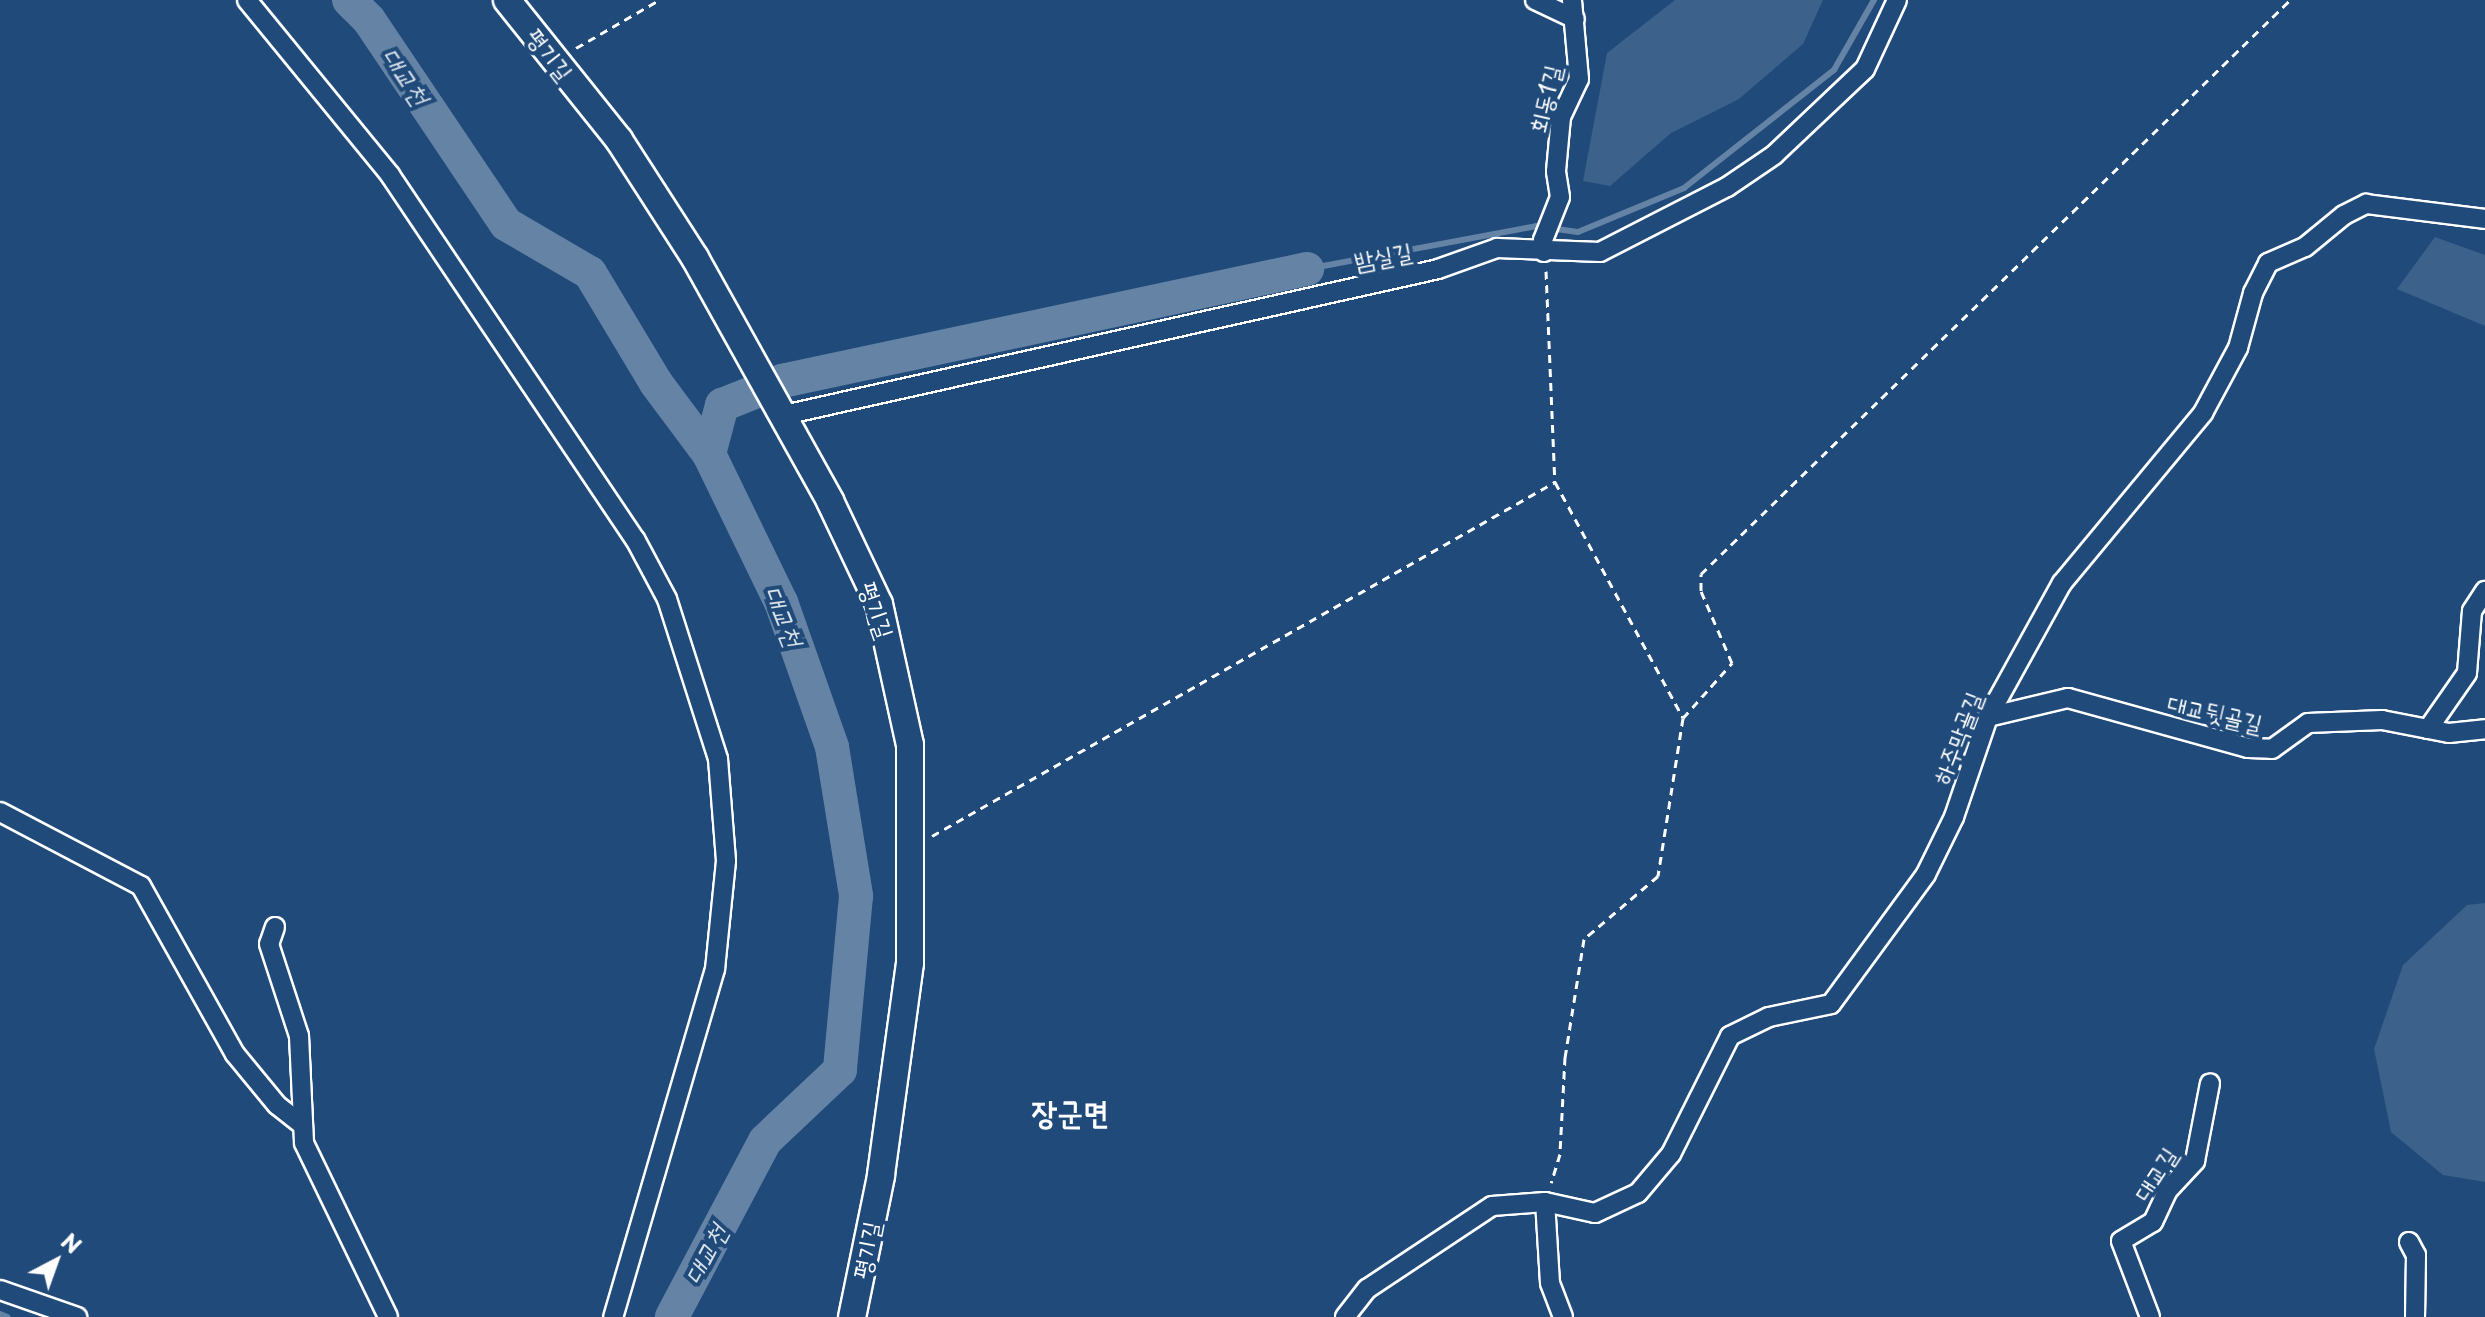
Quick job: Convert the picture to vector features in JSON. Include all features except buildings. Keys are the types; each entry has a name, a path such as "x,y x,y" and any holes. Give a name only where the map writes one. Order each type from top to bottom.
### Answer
{"main road":[{"name":"평기길","path":"507,0 627,153 774,397 879,604 910,745 910,963 881,1176 852,1317"}],"street":[{"path":"247,0 390,175 635,539 667,599 718,759 726,861 715,969 613,1317"},
{"path":"1535,0 1574,9"},
{"name":"밤실길","path":"774,397 1438,269 1497,248 1543,246 1600,252 1727,187 1774,155 1865,69 1897,0"},
{"name":"회동1길","path":"1543,246 1556,217 1561,117 1579,79 1574,9"},
{"name":"하주막골길","path":"1345,1317 1367,1289 1492,1206 1545,1202 1595,1213 1638,1193 1671,1154 1730,1036 1769,1017 1831,1004 1926,874 1954,817 1988,717 2062,583 2203,413 2238,348 2253,293 2268,263 2305,247 2344,215 2366,204 2485,219"},
{"path":"2428,729 2467,673 2472,611 2485,591"},
{"name":"대교뒷골길","path":"1988,717 2068,698 2248,748 2272,749 2308,723 2382,720 2449,733 2485,729"},
{"path":"0,812 141,886 235,1054 277,1105 303,1125"},
{"path":"275,927 269,944 299,1036 304,1143 388,1317"},
{"name":"대교길","path":"2150,1317 2121,1241 2153,1222 2168,1190 2195,1161 2210,1083"},
{"path":"1545,1202 1550,1283 1563,1317"},
{"path":"2409,1242 2416,1255 2415,1317"},
{"path":"0,1290 77,1317"}],"path":[{"path":"555,61 659,0"},
{"path":"1545,1202 1560,1154 1565,1057 1584,939 1658,876 1683,718 1732,663 1701,591 1701,574 2290,0"},
{"path":"1543,246 1555,482 1683,718"},
{"path":"912,847 1555,482"}],"shaded area":[{"path":"1675,0 1823,0 1803,44 1739,99 1671,133 1610,186 1583,181 1607,53"},
{"path":"2435,237 2485,255 2485,326 2397,289"},
{"path":"2485,903 2485,1182 2443,1175 2391,1132 2374,1049 2403,965 2467,905"}],"waterway":[{"name":"대교천","path":"349,0 369,20 506,224 590,273 656,383 709,454 781,602 832,747 856,896 840,1070 765,1141 672,1317"},
{"path":"1307,269 1536,226 1578,232 1684,188 1834,70 1874,0"},
{"path":"709,454 722,405 782,381 1307,269"},
{"path":"0,1314 7,1317"}],"district":[{"name":"장군면","path":"1070,1111"}]}
